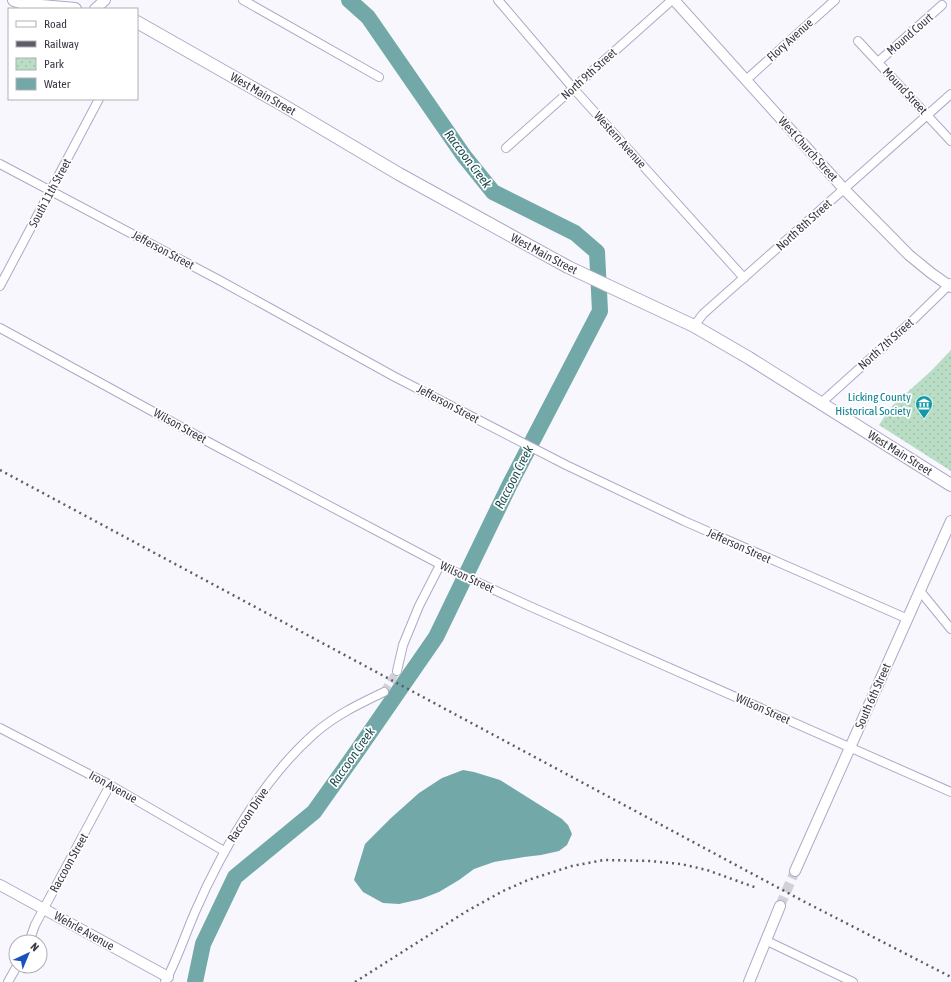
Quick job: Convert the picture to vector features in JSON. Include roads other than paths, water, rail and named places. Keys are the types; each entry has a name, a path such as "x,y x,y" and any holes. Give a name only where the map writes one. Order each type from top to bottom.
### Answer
{"main road":[{"path":"14,0 30,5 64,8"},
{"name":"West Main Street","path":"138,24 400,174 568,267 694,326 750,358 951,485"}],"street":[{"path":"97,8 105,0"},
{"path":"243,0 379,77"},
{"name":"Western Avenue","path":"498,0 573,88 744,278"},
{"name":"North 9th Street","path":"506,148 673,0"},
{"name":"West Church Street","path":"673,0 843,188 910,255 950,285"},
{"name":"Flory Avenue","path":"746,80 835,0"},
{"name":"Mound Court","path":"878,62 942,5"},
{"name":"Mound Street","path":"858,41 951,141"},
{"name":"North 8th Street","path":"694,326 703,314 843,188 951,94"},
{"name":"South 11th Street","path":"0,286 98,100"},
{"name":"Jefferson Street","path":"0,164 212,276 504,434 684,521 908,619"},
{"name":"North 7th Street","path":"820,403 950,285"},
{"name":"Wilson Street","path":"0,328 214,445 440,565 493,590 951,792"},
{"name":"South 6th Street","path":"795,871 951,521"},
{"path":"397,671 406,638 419,606 440,565"},
{"path":"920,591 951,629"},
{"name":"Raccoon Drive","path":"167,980 194,913 224,851 273,778 314,733 337,716 384,692"},
{"name":"Iron Avenue","path":"0,728 110,785 224,851"},
{"name":"Raccoon Street","path":"32,934 35,925 110,785"},
{"name":"Wehrle Avenue","path":"0,885 167,980"},
{"path":"749,982 780,906"},
{"path":"767,941 853,982"}],"water":[{"path":"463,770 500,780 562,819 568,825 572,834 567,845 559,851 494,862 474,869 439,892 421,899 399,904 383,903 363,892 354,880 365,844 419,793 442,778"}],"waterway":[{"name":"Raccoon Creek","path":"195,982 203,944 235,877 314,812 436,637 510,484 600,311 597,252 575,233 493,192 464,156 368,17 349,0"}],"tunnel":[{"path":"384,692 397,671"},
{"path":"780,906 795,871"}],"railway":[{"path":"0,470 803,901 951,977"},
{"path":"355,982 467,911 503,891 528,880 572,866 604,860 650,861 681,864 707,870 757,888"}],"place":[{"name":"Licking County Historical Society","path":"924,419"}]}
